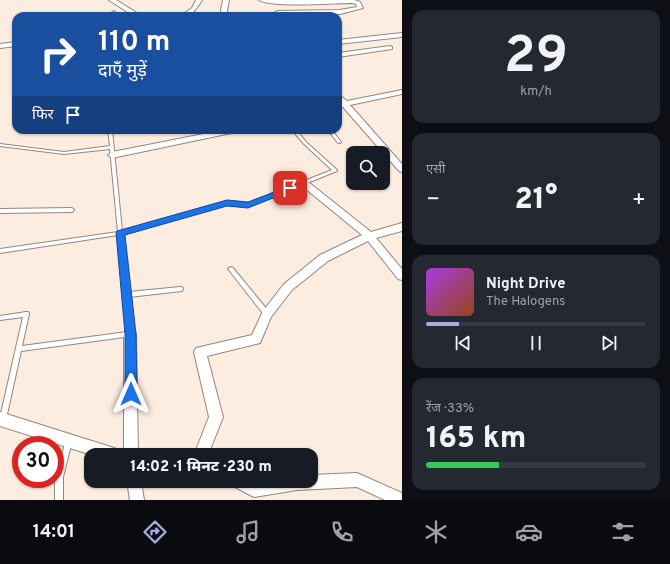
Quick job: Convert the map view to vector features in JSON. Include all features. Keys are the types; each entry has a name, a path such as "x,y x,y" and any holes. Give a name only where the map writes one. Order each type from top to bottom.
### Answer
{"street":[{"path":"112,0 132,12"},
{"path":"189,12 194,9 199,0"},
{"path":"224,12 226,0"},
{"path":"262,0 266,2 352,1 358,3 360,8 340,12"},
{"path":"342,42 402,35"},
{"path":"0,46 12,44"},
{"path":"342,54 390,48"},
{"path":"342,105 402,92"},
{"path":"342,106 402,169"},
{"path":"112,151 212,134"},
{"path":"304,183 369,236 402,276"},
{"path":"204,448 216,417 200,352 256,339 267,314 288,287 324,258 369,236 402,227"},
{"path":"130,334 132,448"},
{"path":"2,419 93,448"},
{"path":"318,482 357,480 379,494 402,500"},
{"path":"135,488 137,500"},
{"path":"250,488 254,490 266,488"}],"lane":[{"path":"18,349 130,334 110,134"},
{"path":"0,251 120,233 227,203 248,205 335,170 305,143 297,134"},
{"path":"333,134 339,142"},
{"path":"0,145 64,154 112,151"},
{"path":"0,211 72,210"},
{"path":"231,269 267,314"},
{"path":"126,295 180,289"},
{"path":"0,318 26,314 2,419"},
{"path":"59,500 59,477 70,440"}],"route":[{"path":"131,394 130,334 120,233 227,203 248,205 290,188"}]}
